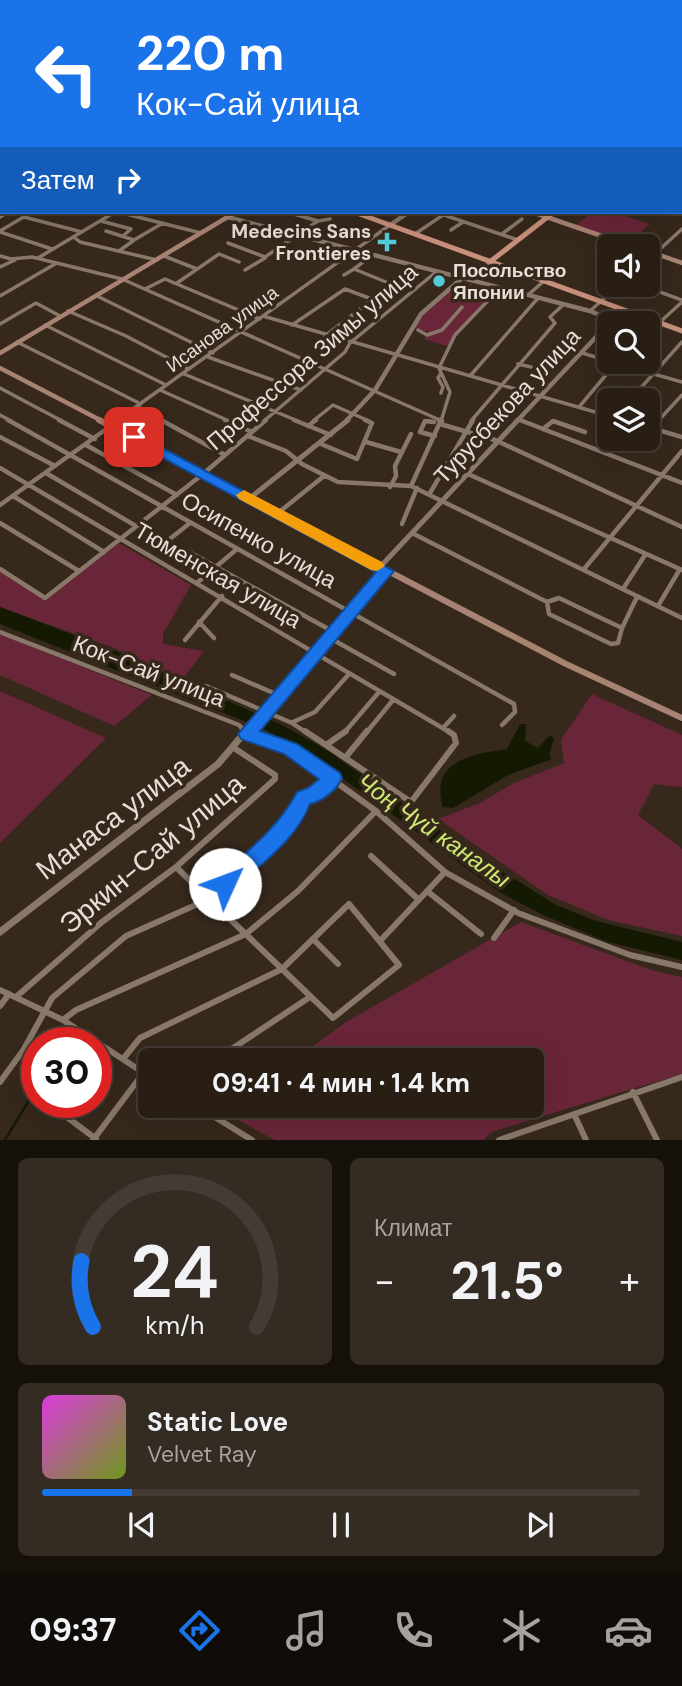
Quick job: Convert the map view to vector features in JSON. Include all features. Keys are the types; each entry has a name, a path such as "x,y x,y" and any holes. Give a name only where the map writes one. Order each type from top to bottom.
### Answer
{"main road":[{"path":"0,353 68,311 125,281 232,214"},
{"path":"360,214 682,331"},
{"path":"538,214 597,234"},
{"path":"491,261 551,214"},
{"path":"660,256 682,263"},
{"path":"0,368 566,664 682,718"}],"street":[{"path":"0,232 29,214"},
{"path":"38,258 113,214"},
{"path":"125,214 201,233"},
{"path":"294,214 317,221 325,222 330,219"},
{"name":"Исанова улица","path":"1,503 95,439 406,214"},
{"path":"415,234 443,215 518,240"},
{"path":"24,217 82,232"},
{"path":"227,217 590,311"},
{"path":"501,235 522,219"},
{"path":"101,221 131,229 123,236"},
{"path":"246,270 317,221"},
{"path":"451,230 464,222"},
{"path":"119,251 134,240 154,232 163,223"},
{"path":"660,250 682,230"},
{"path":"106,231 134,240"},
{"path":"0,232 53,249"},
{"path":"75,237 80,242 158,261"},
{"path":"228,243 265,257"},
{"path":"176,283 219,254 239,262"},
{"path":"344,275 372,255"},
{"path":"0,256 38,258 125,281 239,334 375,390 441,422 497,444 682,527"},
{"path":"164,256 198,269"},
{"path":"0,267 19,259"},
{"path":"470,281 491,261"},
{"path":"0,296 55,264"},
{"path":"325,336 415,267"},
{"path":"354,269 386,282"},
{"name":"Профессора Зимы улица","path":"0,569 45,597 204,474 324,370 350,343 436,272"},
{"path":"145,290 161,279 176,283 262,317 597,413"},
{"path":"250,498 332,436 356,413 375,390 415,329 421,314 461,279"},
{"path":"528,295 545,281"},
{"path":"292,326 345,289 370,299"},
{"path":"411,486 441,422 450,392 439,368 455,335 500,289"},
{"path":"660,292 682,301 661,323"},
{"path":"96,296 213,353"},
{"name":"Турусбекова улица","path":"597,313 590,311 606,297"},
{"path":"470,376 538,298"},
{"path":"0,324 36,303 60,316"},
{"path":"430,493 464,431 500,384 555,323 550,317 564,304"},
{"path":"415,329 429,333 442,330 462,307"},
{"path":"68,311 189,369"},
{"path":"45,325 167,385"},
{"name":"Турусбекова улица","path":"442,501 597,334"},
{"path":"16,342 139,405 225,455"},
{"path":"660,365 682,342"},
{"path":"582,352 597,357"},
{"path":"207,357 301,390"},
{"path":"518,364 531,367"},
{"path":"441,373 438,378 443,386 441,393"},
{"path":"183,374 332,436"},
{"path":"578,407 604,374"},
{"path":"640,388 651,374"},
{"path":"655,374 682,382"},
{"path":"0,388 95,439"},
{"path":"160,390 286,451 324,476 352,485 411,486 430,493 682,618"},
{"path":"660,418 682,395"},
{"path":"308,426 333,405 356,413 372,423 366,442 356,459 321,444"},
{"name":"Осипенко улица","path":"0,415 514,704 515,712 502,725"},
{"path":"434,422 425,420 420,432 435,436"},
{"path":"520,420 682,483"},
{"path":"543,429 553,421 585,432"},
{"path":"660,431 682,437"},
{"path":"390,487 401,453 411,434"},
{"path":"0,437 55,466"},
{"path":"366,442 401,453"},
{"path":"86,445 177,495"},
{"path":"584,570 682,452"},
{"name":"Тюменская улица","path":"0,468 222,596 443,729"},
{"path":"46,473 136,526"},
{"path":"468,474 681,570 658,606"},
{"path":"277,513 324,476"},
{"path":"402,524 417,488"},
{"path":"13,496 104,552"},
{"path":"266,711 352,611 411,532 442,501"},
{"path":"0,523 79,571"},
{"path":"171,538 190,523"},
{"path":"411,532 547,602 559,598 622,628"},
{"path":"198,582 237,549"},
{"path":"191,553 394,674"},
{"path":"623,589 645,555"},
{"path":"185,640 222,596"},
{"path":"547,602 549,614 611,644 618,643 636,597"},
{"path":"199,622 214,639"},
{"name":"Кок-Сай улица","path":"0,632 239,725 290,749 376,811 445,872 514,910 630,955 682,967"},
{"path":"292,723 315,712 349,674"},
{"path":"232,675 278,695"},
{"path":"206,686 292,723 411,802 456,743 454,735 443,729 454,716"},
{"path":"326,745 341,737 380,692"},
{"path":"345,758 393,700"},
{"name":"Манаса улица","path":"0,932 218,764 266,711"},
{"name":"Эркин-Сай улица","path":"0,1006 102,922 176,867 275,779 275,775 265,766 234,748"},
{"path":"0,1082 52,998 86,972 117,942 209,899 275,839 296,815 303,797 313,796 333,778"},
{"path":"63,1020 76,1010 246,934 298,891 376,811"},
{"path":"371,856 419,900"},
{"path":"123,1059 140,1038 283,968 349,904 399,965 333,1018 283,968 176,867"},
{"path":"380,941 445,872"},
{"path":"427,891 481,933"},
{"path":"494,938 514,910"},
{"path":"313,939 338,964"},
{"path":"0,990 63,1020 138,1068"},
{"path":"233,1048 310,997"},
{"path":"499,1140 682,1077"},
{"path":"68,1118 95,1139 138,1085"},
{"path":"632,1092 657,1140"},
{"path":"574,1114 586,1140"},
{"path":"216,1118 252,1140"}],"shaded area":[{"path":"590,214 619,214 650,224 639,234 602,234 576,225"},
{"path":"462,282 494,290 447,346 424,339 429,332 414,328 424,314"},
{"path":"119,543 191,585 163,634 163,644 204,651 182,680 117,649 0,607 0,571 45,600"},
{"path":"0,634 152,695 114,726 0,675"},
{"path":"0,691 106,738 0,843"},
{"path":"592,694 682,735 682,787 654,784 638,815 682,849 682,936 608,920 548,895 438,819 480,803 512,784 564,763 561,740"},
{"path":"521,922 651,970 682,977 682,1074 544,1116 544,1048 310,1048 346,1022"},
{"path":"234,1118 538,1118 492,1132 483,1140 275,1140"}],"water":[{"name":"Чоң Чүй каналы","path":"0,607 116,651 282,725 325,749 467,849 556,905 596,921 682,942 682,960 608,942 543,915 501,893 310,755 264,729 0,624"},
{"path":"520,724 526,724 525,741 538,748 550,735 554,738 549,755 552,759 508,775 453,808 443,807 440,792 442,779 448,770 468,757 507,749"}],"waterway":[{"path":"5,1140 21,1114"}],"slow traffic":[{"path":"244,495 377,566"}],"place":[{"name":"Medecins Sans Frontieres","path":"387,242"},
{"name":"Посольство Японии","path":"439,281"}],"route":[{"path":"134,437 386,571 332,631 247,734 290,749 333,778 313,796 303,797 298,803 296,815 275,839 225,884"}]}
